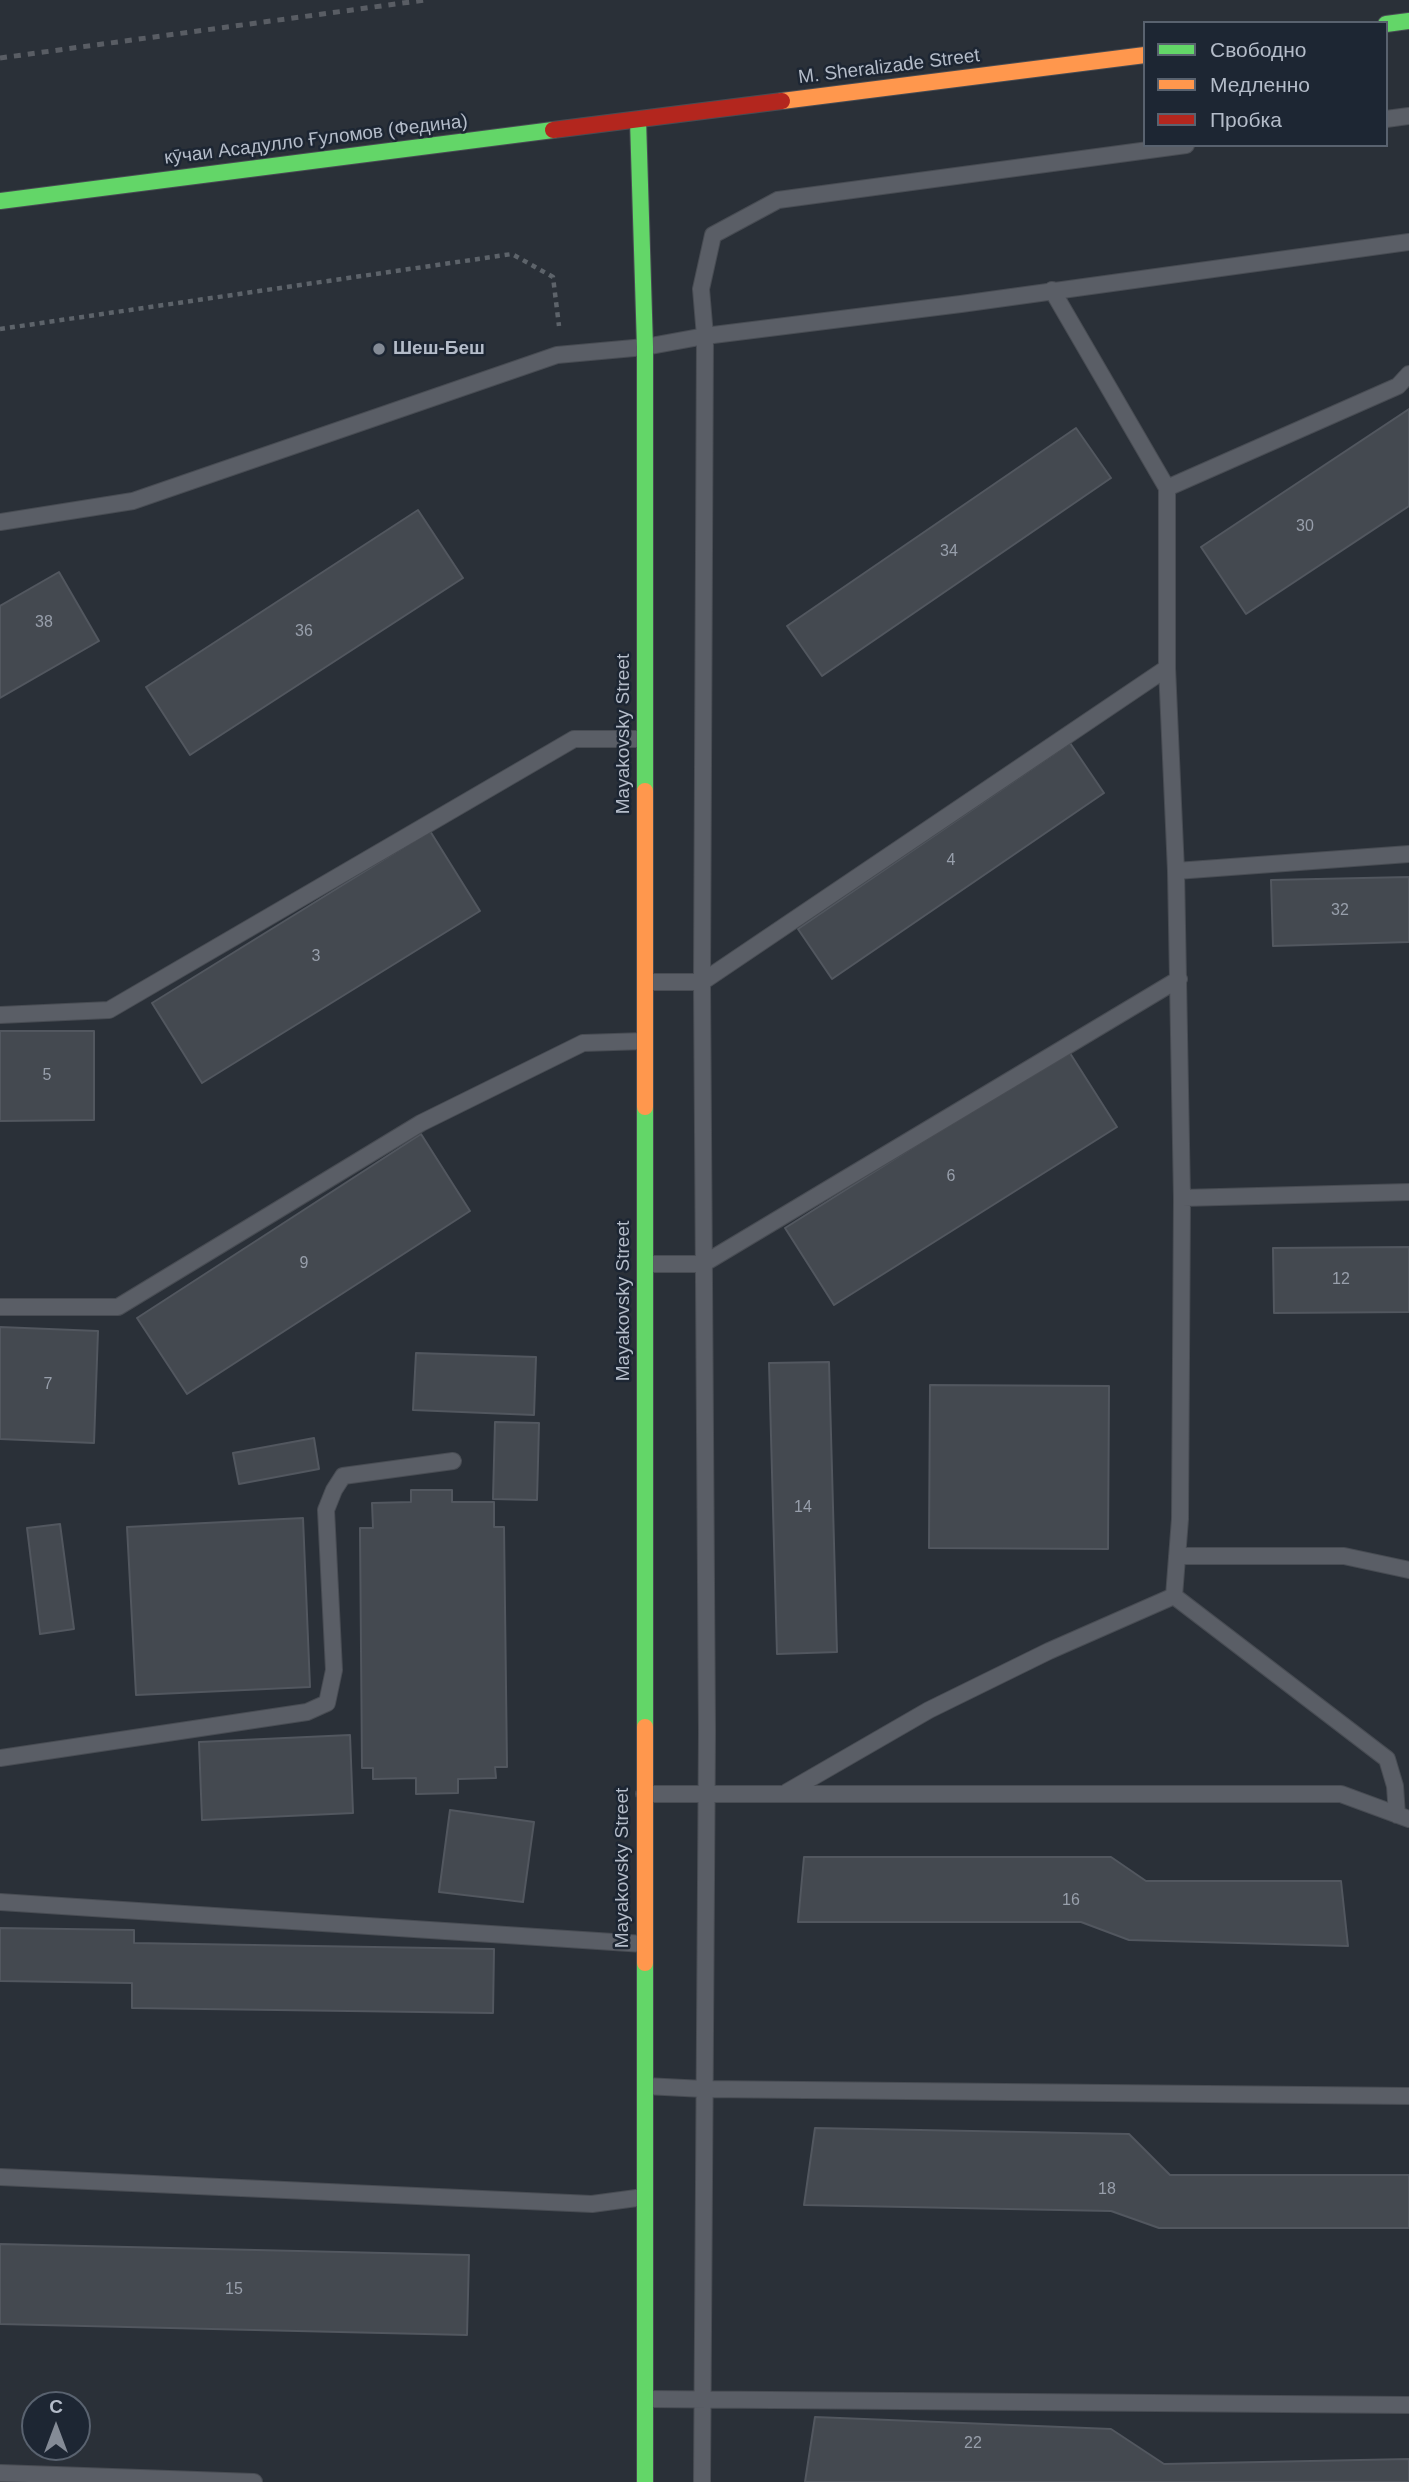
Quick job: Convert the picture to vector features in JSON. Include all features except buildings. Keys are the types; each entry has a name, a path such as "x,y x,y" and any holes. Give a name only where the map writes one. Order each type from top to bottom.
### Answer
{"street":[{"path":"1388,24 1409,22"},
{"name":"M. Sheralizade Street","path":"638,120 1143,55"},
{"name":"кӯчаи Асадулло Ғуломов (Федина)","path":"0,201 638,120"},
{"name":"Mayakovsky Street","path":"638,120 645,347 645,2482"}],"lane":[{"path":"1388,119 1409,116"},
{"path":"702,2482 707,1795 702,982 705,336 701,289 713,235 778,200 1171,147"},
{"path":"0,522 134,501 557,355 645,347 705,336 1409,242"},
{"path":"1052,290 1167,488 1167,668 1176,870 1182,1198 1177,1556 1174,1596"},
{"path":"1167,488 1398,386 1409,374"},
{"path":"646,982 702,982 1167,668"},
{"path":"0,1015 109,1010 574,739 644,739"},
{"path":"1176,870 1409,854"},
{"path":"645,1264 703,1264 1179,979"},
{"path":"0,1307 118,1307 421,1122 583,1043 645,1041"},
{"path":"1182,1198 1409,1192"},
{"path":"0,1758 307,1712 327,1703 334,1670 326,1510 334,1490 344,1476 453,1461"},
{"path":"1177,1556 1344,1556 1409,1570"},
{"path":"787,1792 929,1710 1049,1651 1174,1596"},
{"path":"1174,1596 1387,1759 1403,1817"},
{"path":"644,1794 1341,1794 1403,1817"},
{"path":"0,1902 644,1944"},
{"path":"644,2086 704,2089 1409,2096"},
{"path":"0,2177 592,2204 644,2197"},
{"path":"644,2399 1409,2405"},
{"path":"0,2473 254,2482"}],"path":[{"path":"0,329 512,254 553,277 559,324 557,355"}],"railway":[{"path":"0,58 425,0"}],"traffic: fast":[{"path":"1388,24 1409,21"},
{"path":"638,120 645,347 645,791"},
{"path":"0,201 553,130"},
{"path":"645,1107 645,1727"},
{"path":"645,1963 645,2482"}],"traffic: slow":[{"path":"782,101 1143,55"},
{"path":"645,791 645,1107"},
{"path":"645,1727 645,1963"}],"traffic: jam":[{"path":"553,130 782,101"}],"place":[{"name":"Шеш-Беш","path":"379,349"}]}
